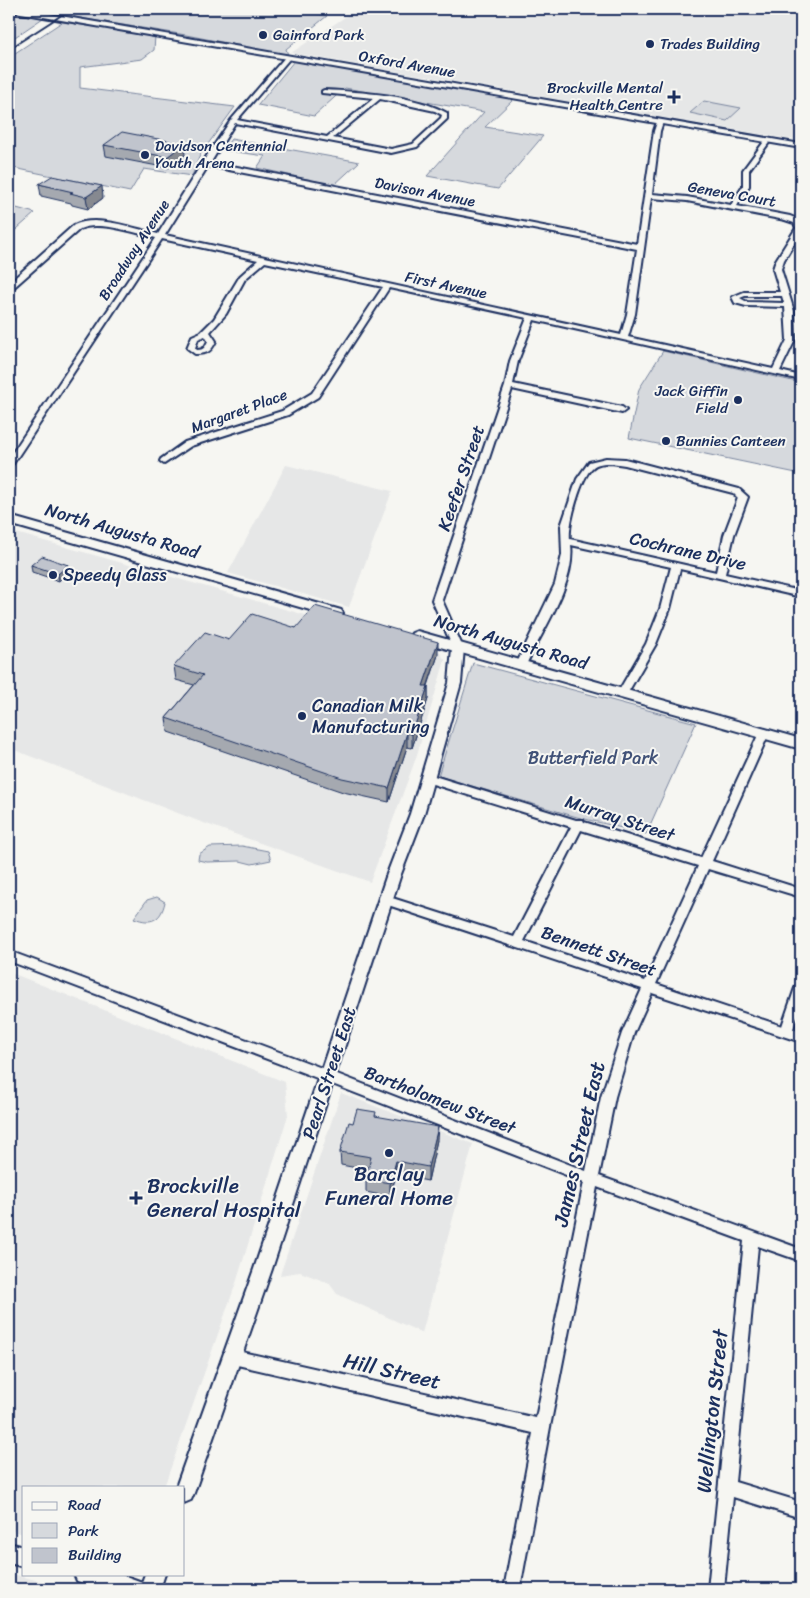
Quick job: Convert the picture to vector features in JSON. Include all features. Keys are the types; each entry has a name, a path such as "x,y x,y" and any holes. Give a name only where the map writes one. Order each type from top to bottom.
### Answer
{"main road":[{"name":"North Augusta Road","path":"9,520 352,617"},
{"name":"North Augusta Road","path":"405,632 801,744"}],"street":[{"name":"Oxford Avenue","path":"9,9 801,146"},
{"name":"Broadway Avenue","path":"9,464 160,236 233,121 288,57"},
{"path":"233,121 391,151 415,146 444,119 446,114 441,110 345,92 324,92"},
{"path":"328,139 378,98"},
{"path":"624,338 631,314 657,131 660,122"},
{"path":"733,207 746,186 746,170 768,140"},
{"name":"Davison Avenue","path":"205,163 640,247"},
{"name":"Geneva Court","path":"648,196 687,199 733,207 787,218 797,222 800,228 780,260 777,269 790,311 791,340 775,372"},
{"name":"First Avenue","path":"9,287 77,227 84,223 103,224 801,378"},
{"path":"792,243 801,246"},
{"path":"207,333 215,325 241,279 264,259"},
{"name":"Margaret Place","path":"164,461 188,444 284,413 315,394 387,286"},
{"path":"784,294 744,294 736,297 738,301 746,304 787,305"},
{"name":"Keefer Street","path":"458,648 437,600 509,386 514,361 531,317"},
{"path":"509,386 622,410"},
{"path":"521,664 555,601 567,555 565,532 577,488 588,467 597,462 610,460 625,462 724,486 736,491 743,498 729,535 720,576"},
{"name":"Cochrane Drive","path":"567,541 801,594"},
{"path":"622,694 651,644 665,609 676,565"},
{"name":"Pearl Street East","path":"185,1491 233,1357 386,900 417,814 455,683 458,648"},
{"name":"James Street East","path":"512,1589 542,1427 608,1097 628,1033 764,733"},
{"name":"Murray Street","path":"427,778 579,823 801,893"},
{"path":"517,943 579,823"},
{"name":"Bennett Street","path":"386,900 801,1037"},
{"name":"Bartholomew Street","path":"9,956 592,1179 801,1255"},
{"path":"786,1032 801,988"},
{"name":"Wellington Street","path":"716,1589 752,1237"},
{"name":"Hill Street","path":"233,1357 542,1427"},
{"path":"726,1487 801,1510"},
{"path":"9,1553 22,1557"},
{"path":"91,1576 135,1589"},
{"path":"150,1589 154,1576"}],"shaded area":[{"name":"Brockville Mental Health Centre","path":"357,9 801,9 801,141 291,53"},
{"path":"286,465 392,491 349,607 228,573"},
{"path":"9,531 440,653 445,660 416,758 370,882 201,822 9,748"},
{"name":"Brockville General Hospital","path":"9,972 285,1082 288,1115 237,1280 164,1486 22,1486 22,1533 9,1530"},
{"path":"341,1093 473,1144 422,1333 337,1294 329,1283 300,1272 280,1275"},
{"path":"9,1573 69,1589 9,1589"}],"green space":[{"path":"85,9 294,9 327,16 286,49 288,55 186,35 73,17"},
{"path":"9,12 43,18 9,41"},
{"path":"62,22 155,36 154,50 142,59 80,67 80,88 235,107 200,155 192,176 144,169 130,192 9,167 9,57"},
{"path":"294,61 514,99 485,127 543,136 498,189 427,176 484,112 345,88 314,116 258,105"},
{"path":"704,101 741,108 727,121 690,113"},
{"path":"231,139 359,162 334,185 257,168 265,156 223,150"},
{"path":"9,206 35,213 9,236"},
{"path":"663,351 801,383 801,474 629,438 639,389"},
{"name":"Butterfield Park","path":"473,663 696,723 646,834 577,817 438,776"},
{"path":"242,846 268,851 271,860 252,864 240,861 207,862 198,860 199,854 210,847"},
{"path":"157,897 165,902 158,917 151,921 134,918 147,900"}],"building":[{"path":"122,132 184,144 167,157 104,145"},
{"path":"52,176 102,186 86,197 39,184"},
{"path":"42,556 68,565 58,574 31,565"},
{"name":"Canadian Milk Manufacturing","path":"315,606 438,642 423,686 428,686 412,734 407,733 389,788 342,778 166,718 203,675 174,666 205,632 229,640 252,614 296,628"},
{"name":"Barclay Funeral Home","path":"357,1109 376,1112 375,1116 438,1127 428,1167 396,1161 390,1183 366,1179 371,1157 340,1152 349,1122 353,1123"}],"railway":[{"path":"9,49 71,9"}],"place":[{"name":"Gainford Park","path":"263,35"},
{"name":"Trades Building","path":"650,44"},
{"name":"Brockville Mental Health Centre","path":"674,97"},
{"name":"Davidson Centennial Youth Arena","path":"145,155"},
{"name":"Jack Giffin Field","path":"738,400"},
{"name":"Bunnies Canteen","path":"666,441"},
{"name":"Speedy Glass","path":"53,575"},
{"name":"Canadian Milk Manufacturing","path":"302,716"},
{"name":"Barclay Funeral Home","path":"389,1153"},
{"name":"Brockville General Hospital","path":"136,1198"}]}
